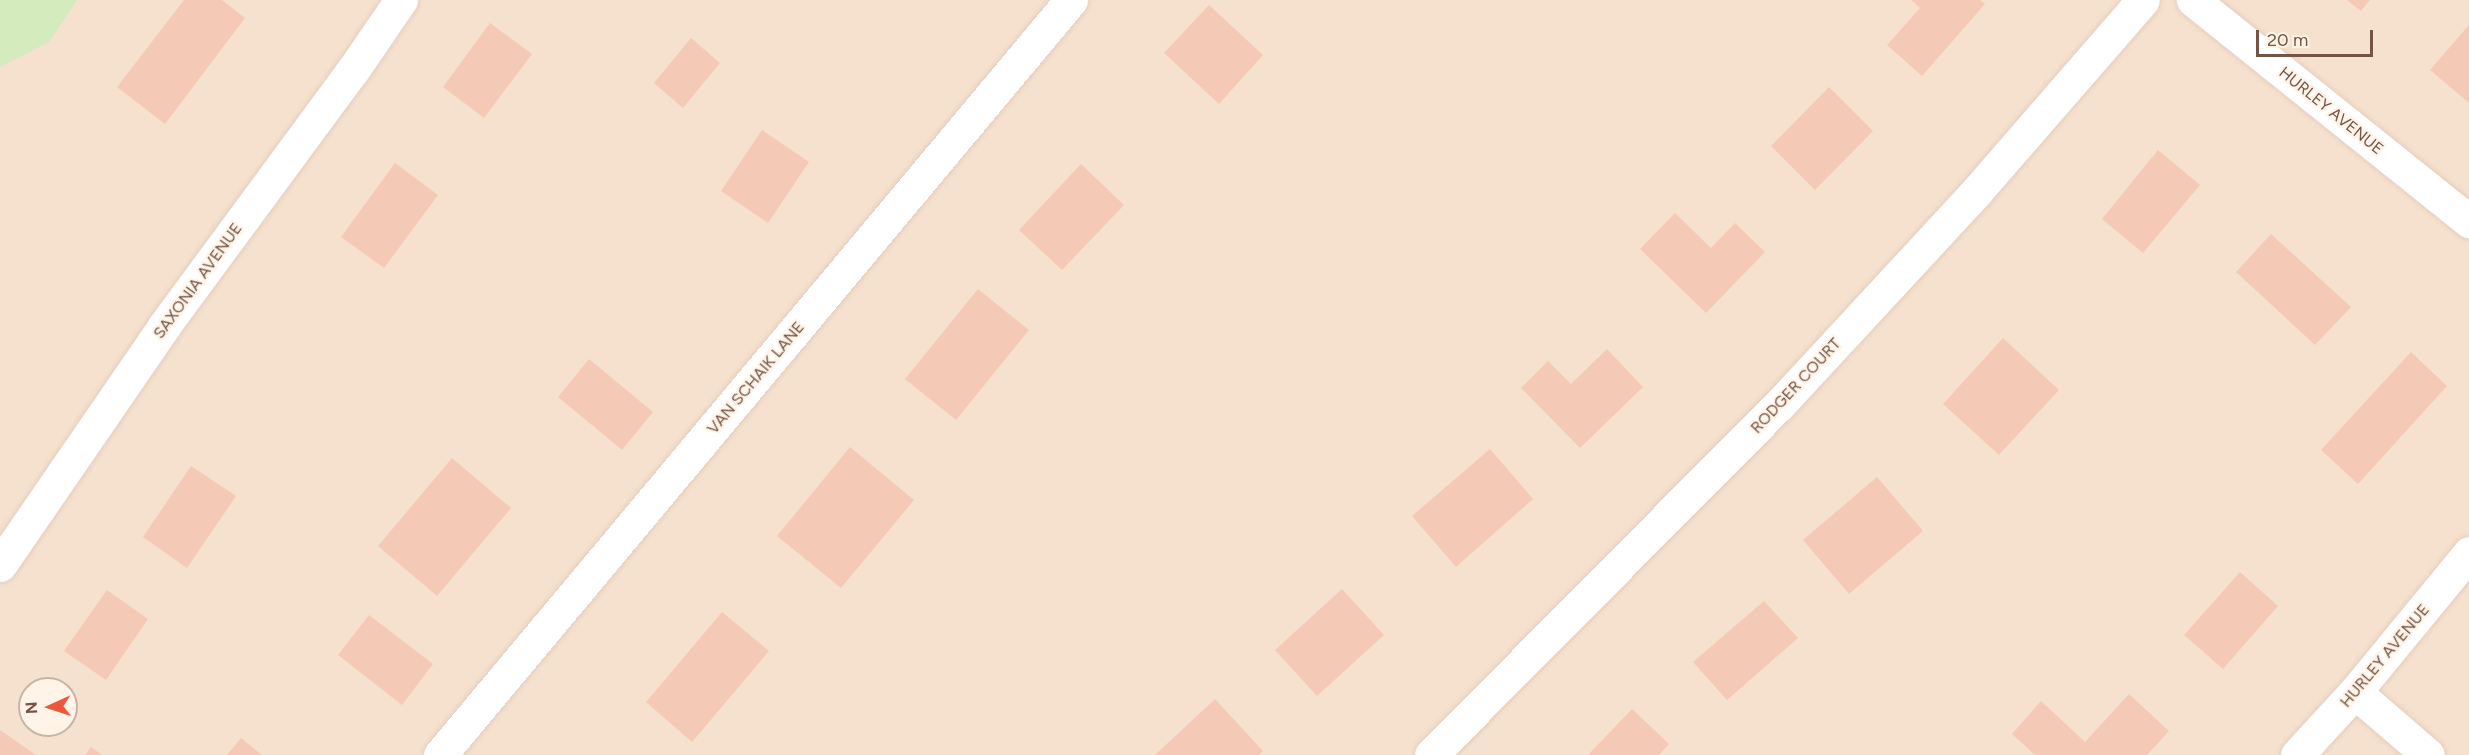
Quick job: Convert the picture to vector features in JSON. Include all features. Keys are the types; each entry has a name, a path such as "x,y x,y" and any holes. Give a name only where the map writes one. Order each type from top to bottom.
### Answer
{"street":[{"name":"SAXONIA AVENUE","path":"0,565 164,326 353,70 401,0"},
{"name":"VAN SCHAIK LANE","path":"440,755 1071,0"},
{"name":"RODGER COURT","path":"1431,755 1778,406 1976,192 2143,0"},
{"name":"HURLEY AVENUE","path":"2193,0 2469,221"},
{"name":"HURLEY AVENUE","path":"2297,755 2355,692 2469,553"},
{"path":"2355,692 2428,755"}],"shaded area":[{"path":"0,0 2469,0 2469,755 0,755"}],"green space":[{"path":"0,0 77,0 49,42 0,67"}],"building":[{"path":"184,0 222,0 245,18 165,124 117,87"},
{"path":"1911,0 1980,0 1985,4 1922,76 1887,45 1920,8"},
{"path":"2347,0 2370,0 2361,11"},
{"path":"1209,5 1263,55 1219,104 1164,53"},
{"path":"490,23 532,54 484,118 443,87"},
{"path":"2469,25 2469,103 2430,70"},
{"path":"691,38 720,63 683,108 654,83"},
{"path":"1829,87 1873,131 1815,190 1771,146"},
{"path":"762,130 809,162 768,223 721,191"},
{"path":"2158,150 2200,185 2143,253 2102,219"},
{"path":"395,163 438,195 384,268 341,237"},
{"path":"1081,164 1124,205 1062,270 1019,230"},
{"path":"1675,213 1711,248 1735,223 1765,252 1706,313 1640,249"},
{"path":"2271,234 2351,307 2315,345 2236,272"},
{"path":"978,289 1029,330 956,420 905,379"},
{"path":"2003,338 2059,390 1999,455 1943,404"},
{"path":"1607,349 1643,387 1580,448 1521,388 1548,361 1571,384"},
{"path":"2411,352 2447,386 2358,484 2321,450"},
{"path":"589,359 653,412 622,450 558,397"},
{"path":"850,447 914,500 841,588 777,536"},
{"path":"1490,449 1533,499 1456,567 1412,516"},
{"path":"452,458 511,508 437,596 378,546"},
{"path":"191,466 236,496 187,568 143,537"},
{"path":"1877,477 1923,531 1849,594 1803,540"},
{"path":"2240,572 2278,606 2223,669 2184,635"},
{"path":"1342,589 1384,635 1317,696 1275,650"},
{"path":"107,590 148,619 106,680 64,651"},
{"path":"1764,601 1798,638 1727,700 1693,662"},
{"path":"722,612 769,651 692,742 646,702"},
{"path":"369,615 433,664 402,705 338,655"},
{"path":"2129,694 2169,731 2147,755 2035,755 2012,734 2041,701 2085,742"},
{"path":"1215,699 1263,751 1259,755 1155,755"},
{"path":"1632,709 1669,744 1659,755 1588,755"},
{"path":"0,730 36,755 0,755"},
{"path":"241,738 262,755 227,755"},
{"path":"91,747 102,755 85,755"}]}
